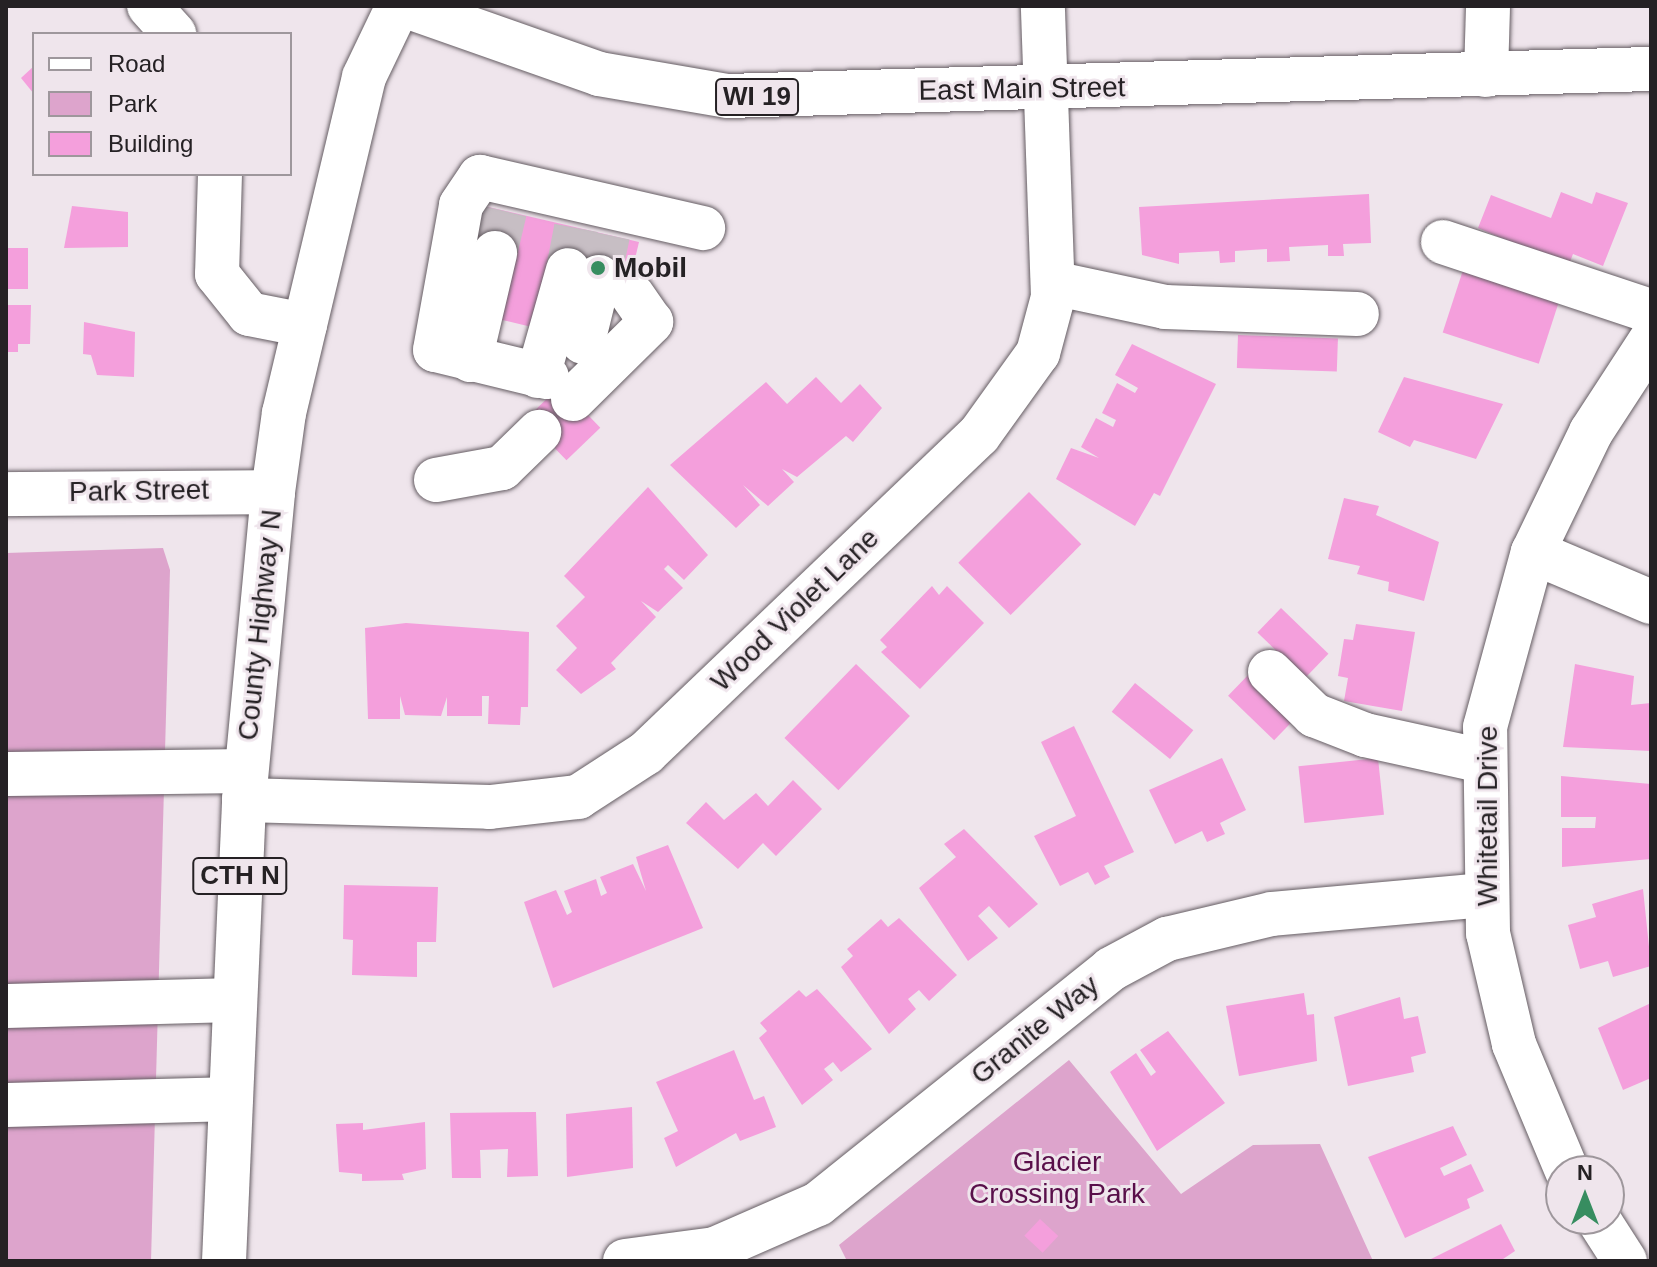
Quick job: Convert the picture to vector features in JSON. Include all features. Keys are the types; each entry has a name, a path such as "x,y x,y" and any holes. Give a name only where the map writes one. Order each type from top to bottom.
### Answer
{"street":[{"path":"149,6 172,32"},
{"name":"County Highway N","path":"224,1261 232,1000 245,786 273,492 305,325 367,67 398,6"},
{"name":"East Main Street","path":"406,6 599,74 728,96 1651,69"},
{"name":"Wood Violet Lane","path":"6,774 245,786 490,807 578,797 646,753 979,435 1038,353 1053,283 1043,6"},
{"path":"1486,75 1488,6"},
{"path":"220,176 217,274 249,314 305,325"},
{"path":"480,177 508,197 597,245 651,322 553,384 435,350 461,205 480,177"},
{"path":"597,245 703,228"},
{"path":"1443,242 1651,311"},
{"path":"583,342 597,245"},
{"path":"553,384 597,245"},
{"path":"470,360 495,253"},
{"path":"1053,283 1165,307 1357,314"},
{"name":"Whitetail Drive","path":"1560,1155 1514,1044 1485,895 1483,761 1504,636 1533,552 1569,471 1646,357"},
{"path":"436,480 502,468 539,432"},
{"name":"Park Street","path":"6,494 273,492"},
{"path":"1533,552 1651,602"},
{"path":"1270,672 1314,715 1365,735 1483,761"},
{"name":"Granite Way","path":"625,1261 715,1249 818,1204 1111,969 1167,939 1272,914 1485,895"},
{"path":"6,1006 232,1000"},
{"path":"6,1105 231,1099"},
{"path":"1608,1235 1625,1261"}],"green space":[{"path":"163,548 170,570 151,1261 6,1261 6,553"},
{"name":"Glacier Crossing Park","path":"1069,1060 1181,1194 1253,1145 1320,1144 1373,1261 847,1261 839,1245"}],"building":[{"path":"32,68 32,92 21,78"},
{"path":"1561,192 1592,204 1596,192 1628,203 1603,266 1573,254 1568,267 1478,228 1491,195 1551,218"},
{"path":"1369,194 1371,243 1343,244 1344,256 1328,256 1328,245 1289,247 1290,261 1267,262 1267,249 1235,251 1235,262 1220,263 1219,251 1179,253 1179,264 1142,255 1139,207"},
{"name":"Mobil","path":"480,205 639,242 629,284 544,330 494,318 470,247"},
{"path":"72,206 128,212 128,247 64,248"},
{"path":"6,248 28,248 28,289 6,289"},
{"path":"1464,267 1560,298 1539,364 1443,333"},
{"path":"6,305 31,305 30,344 18,344 18,352 6,352"},
{"path":"84,322 135,332 134,377 97,375 91,355 83,354"},
{"path":"1238,335 1338,338 1337,371 1237,368"},
{"path":"1132,344 1216,384 1160,496 1154,493 1135,526 1056,479 1071,448 1099,458 1081,447 1096,418 1113,427 1116,420 1102,413 1117,383 1135,393 1138,388 1115,375"},
{"path":"816,377 841,403 860,384 882,408 853,442 846,436 797,477 782,469 794,482 768,506 743,485 760,505 736,528 670,465 766,382 787,404"},
{"path":"1404,377 1503,404 1476,459 1414,440 1410,447 1378,432"},
{"path":"560,386 600,428 566,460 526,419"},
{"path":"648,487 708,555 684,580 668,565 664,569 683,588 658,612 641,601 656,617 611,663 616,669 581,694 556,670 577,648 556,626 585,597 564,576"},
{"path":"1029,492 1081,544 1011,615 958,563"},
{"path":"1344,498 1379,506 1376,515 1439,542 1424,601 1388,591 1389,582 1357,574 1360,566 1328,559"},
{"path":"932,586 939,595 947,586 984,623 920,689 881,652 887,647 880,640"},
{"path":"1281,608 1328,654 1305,678 1257,632"},
{"path":"406,623 529,632 528,707 521,707 520,725 488,724 489,696 482,696 482,716 447,716 447,697 441,716 405,715 400,696 400,719 368,719 365,628"},
{"path":"1356,624 1415,632 1402,711 1344,701 1348,678 1338,676 1344,639 1353,640"},
{"path":"856,664 910,716 838,790 784,738"},
{"path":"1575,664 1634,676 1631,705 1651,703 1651,751 1563,747"},
{"path":"1251,672 1297,716 1274,740 1228,696"},
{"path":"1135,683 1193,730 1170,759 1112,712"},
{"path":"1074,726 1134,852 1104,866 1110,877 1095,885 1088,872 1060,886 1034,836 1076,816 1041,742"},
{"path":"1222,758 1246,810 1220,823 1225,834 1207,842 1202,831 1175,844 1149,790"},
{"path":"1378,758 1384,815 1304,823 1298,766"},
{"path":"1561,776 1651,784 1651,859 1562,867 1562,828 1595,828 1596,817 1561,817"},
{"path":"793,780 822,809 776,856 763,843 738,869 686,823 706,802 724,820 756,793 768,806"},
{"path":"964,829 1038,904 1009,928 989,906 978,916 998,938 968,961 919,888 956,857 944,844"},
{"path":"668,845 703,928 553,988 524,902 556,890 567,915 572,912 564,891 596,879 601,896 607,893 600,877 633,864 646,891 636,857"},
{"path":"344,885 438,887 436,942 417,942 417,977 352,975 353,940 343,939"},
{"path":"1643,889 1651,966 1613,977 1608,961 1580,969 1568,925 1596,917 1592,904"},
{"path":"899,918 957,975 929,1001 919,990 908,999 916,1009 889,1034 841,967 853,956 847,949 881,919 888,927"},
{"path":"817,989 872,1049 841,1072 833,1062 824,1069 833,1080 802,1105 759,1038 767,1031 760,1023 799,990 806,997"},
{"path":"1304,993 1307,1015 1314,1014 1317,1061 1239,1076 1226,1006"},
{"path":"1400,997 1404,1019 1418,1016 1426,1053 1411,1057 1414,1072 1348,1086 1334,1017"},
{"path":"1651,1003 1651,1078 1623,1090 1598,1028"},
{"path":"1168,1031 1225,1103 1157,1151 1110,1072 1136,1053 1151,1076 1156,1072 1140,1050"},
{"path":"734,1050 754,1100 764,1096 776,1127 740,1141 736,1133 676,1167 664,1138 678,1131 656,1082"},
{"path":"632,1107 633,1168 567,1177 566,1114"},
{"path":"536,1112 538,1176 507,1177 508,1149 480,1150 481,1178 452,1178 450,1113"},
{"path":"425,1122 426,1169 402,1174 404,1180 362,1181 362,1174 339,1172 336,1124 363,1123 363,1130"},
{"path":"1453,1126 1467,1155 1440,1168 1444,1176 1471,1164 1484,1191 1467,1199 1470,1208 1405,1238 1368,1157"},
{"path":"1040,1219 1058,1236 1043,1253 1024,1236"},
{"path":"1501,1224 1515,1251 1500,1261 1427,1261"}],"tunnel":[{"path":"495,253 505,211"},
{"path":"568,270 576,228"},
{"path":"599,277 608,235"}],"place":[{"name":"Mobil","path":"598,268"}]}
